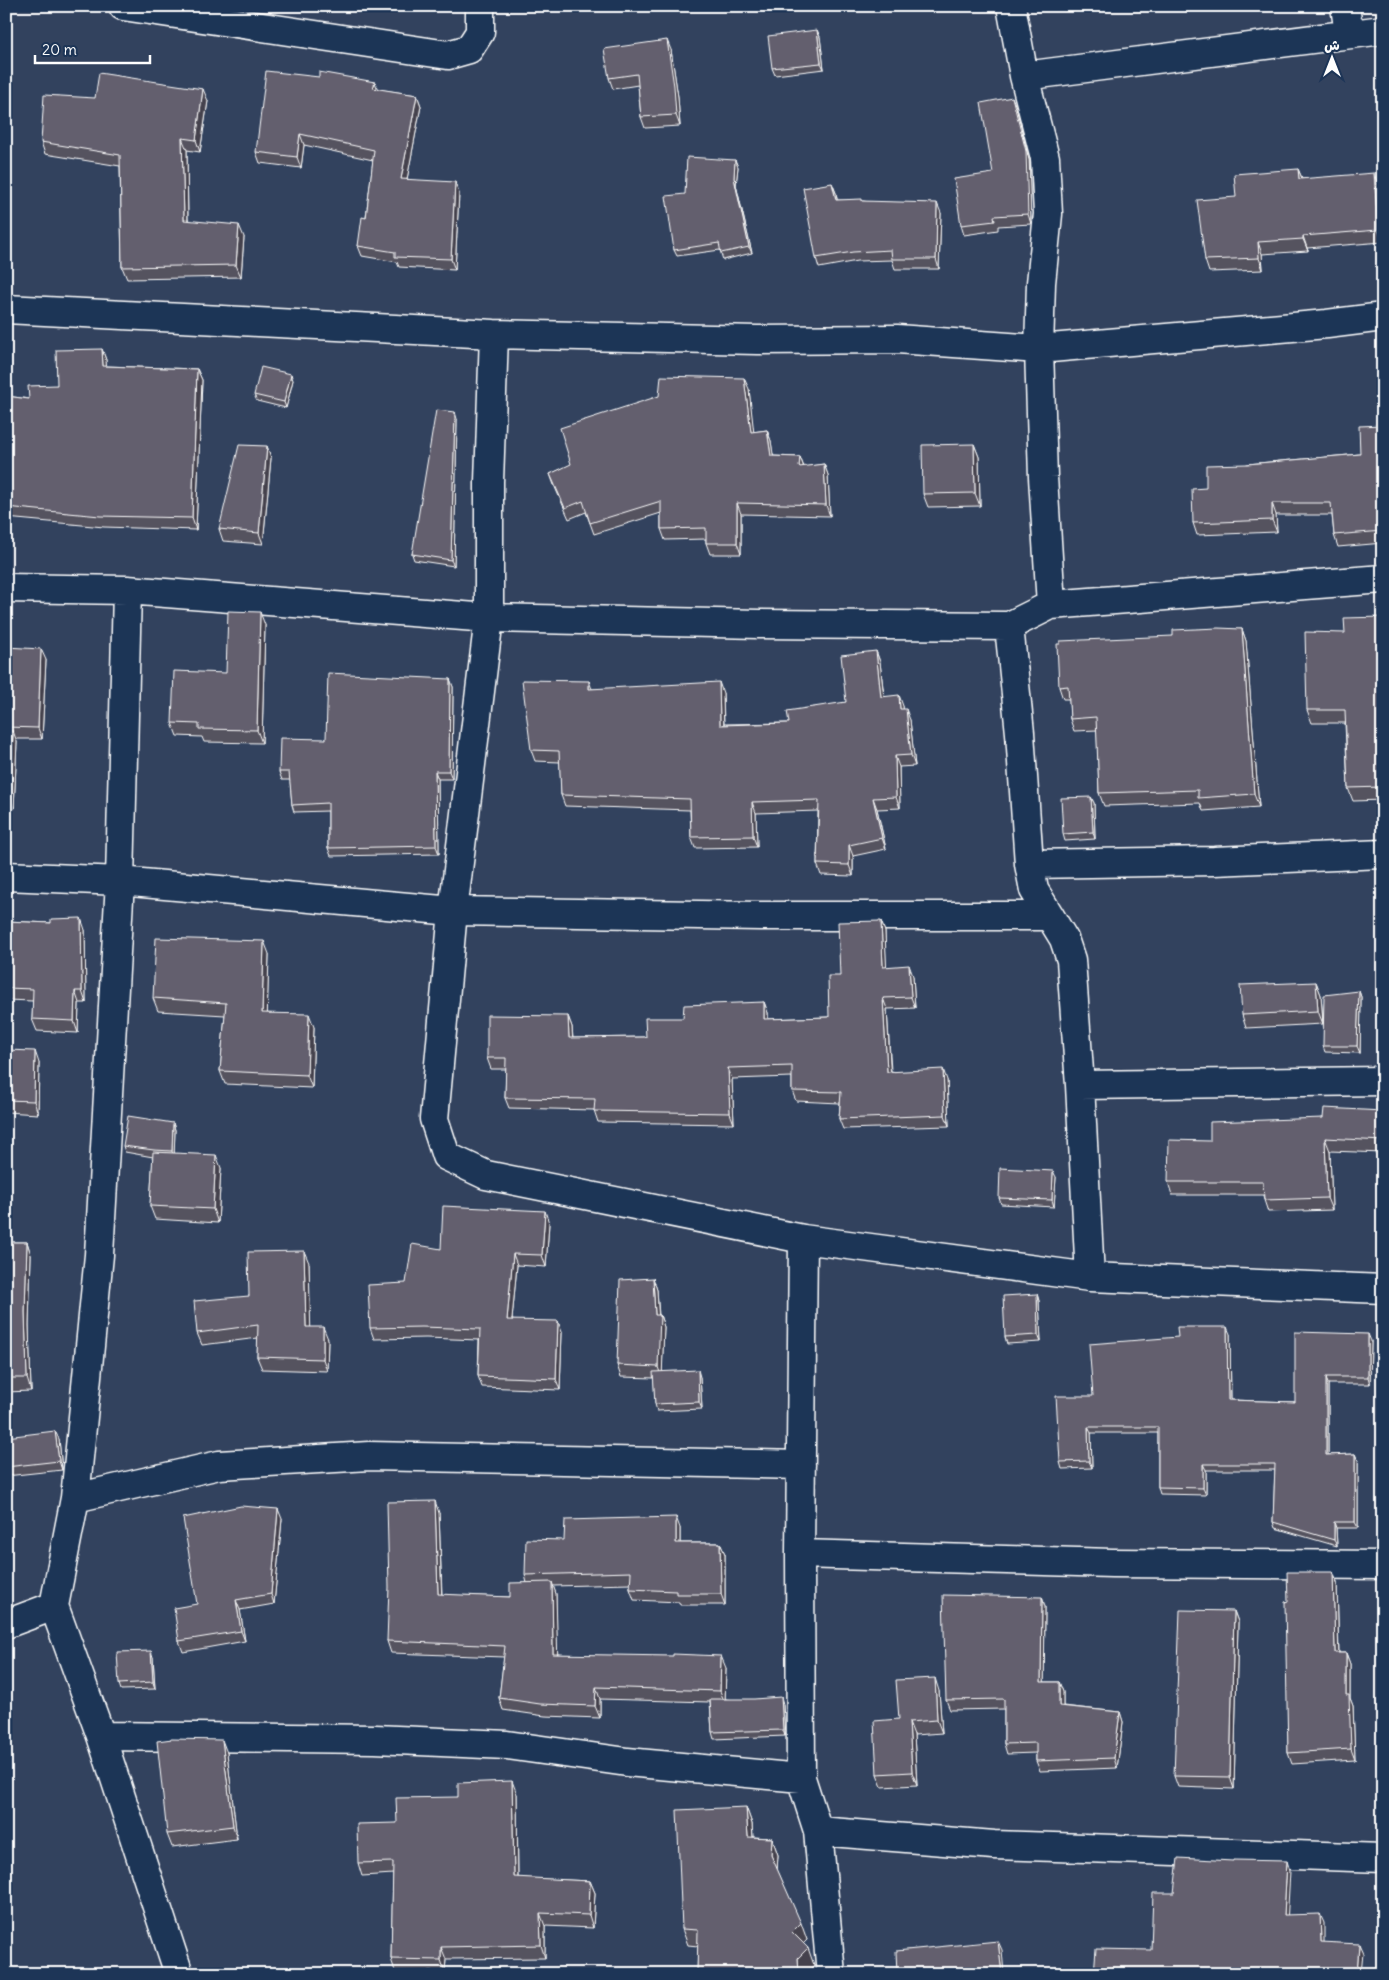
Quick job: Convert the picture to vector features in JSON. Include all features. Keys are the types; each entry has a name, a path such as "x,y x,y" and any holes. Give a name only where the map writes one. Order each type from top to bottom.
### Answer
{"street":[{"path":"123,6 448,55 469,49 480,32 480,6"},
{"path":"1011,6 1024,76 1045,158 1048,214 1041,283 1039,349 1043,477 1051,605"},
{"path":"1345,6 1349,34"},
{"path":"1024,76 1383,30"},
{"path":"6,310 494,334 757,340 897,339 1039,349 1328,324 1383,317"},
{"path":"494,334 489,482 489,618 454,911 434,1119 446,1156 486,1175 803,1239 1090,1277 1383,1289"},
{"path":"6,588 127,590 489,618 749,624 1009,626 1051,605 1383,579"},
{"path":"127,590 120,881 99,1254 75,1498 54,1606 101,1736 179,1974"},
{"path":"1009,626 1020,733 1028,864 1034,890 1064,939 1071,960 1080,1085 1090,1277"},
{"path":"1028,864 1214,861 1383,854"},
{"path":"6,876 120,881 454,911 760,916 1050,916"},
{"path":"1080,1085 1383,1082"},
{"path":"803,1239 800,1554 801,1778 818,1831 831,1974"},
{"path":"75,1498 220,1464 369,1456 801,1464"},
{"path":"800,1554 1112,1563 1383,1565"},
{"path":"6,1624 54,1606"},
{"path":"101,1736 376,1739 507,1745 627,1762 801,1778"},
{"path":"818,1831 994,1845 1383,1858"}],"building":[{"path":"817,30 821,63 772,68 768,36"},
{"path":"667,40 676,115 641,117 637,74 609,78 604,49"},
{"path":"266,71 319,77 319,72 375,82 373,88 417,95 401,179 455,182 451,259 395,257 395,252 358,246 362,217 366,218 374,150 300,134 297,157 256,152"},
{"path":"99,73 203,89 196,140 182,138 184,220 239,225 236,265 122,267 120,155 41,142 44,95 95,98"},
{"path":"1012,97 1026,151 1028,214 994,216 995,221 961,225 954,179 993,173 981,103"},
{"path":"687,157 735,160 734,178 749,247 721,253 719,243 674,250 666,196 685,194"},
{"path":"1298,169 1299,179 1374,173 1378,230 1258,242 1259,258 1205,260 1197,200 1236,197 1234,174"},
{"path":"832,183 836,200 862,199 862,201 937,203 936,259 892,259 891,250 853,252 816,258 803,188"},
{"path":"102,349 103,366 197,369 192,518 100,516 6,507 6,396 29,399 28,386 57,385 56,350"},
{"path":"261,367 291,374 284,402 254,395"},
{"path":"661,376 744,378 751,432 767,430 771,456 800,457 799,467 824,464 826,505 737,503 737,543 706,543 706,528 661,529 661,501 590,523 583,501 565,508 550,474 571,464 560,428 659,396"},
{"path":"436,410 455,412 451,560 412,554"},
{"path":"1383,425 1383,531 1334,535 1331,503 1272,503 1272,520 1193,523 1192,489 1206,488 1206,465 1247,464 1360,454 1359,426"},
{"path":"974,444 975,493 923,494 922,445"},
{"path":"239,445 267,446 259,533 219,529"},
{"path":"228,611 260,612 257,730 199,729 199,724 172,723 174,671 226,673"},
{"path":"1383,617 1383,787 1348,788 1345,710 1307,710 1305,632 1345,633 1344,618"},
{"path":"1242,629 1254,794 1198,798 1198,790 1099,793 1096,717 1070,719 1068,686 1059,687 1057,644 1060,644 1060,641 1173,636 1173,630"},
{"path":"6,647 41,649 38,728 6,727"},
{"path":"876,651 881,697 899,695 900,709 906,709 911,755 895,756 896,797 873,798 882,838 849,845 849,865 817,864 819,800 752,802 753,836 691,837 690,799 561,795 559,751 531,750 522,680 589,681 589,689 719,682 720,725 789,723 787,711 846,702 841,655"},
{"path":"328,673 450,679 449,771 435,771 436,846 328,848 328,803 292,805 289,772 279,772 280,738 326,739"},
{"path":"6,730 13,731 10,798 6,798"},
{"path":"1091,797 1093,832 1063,834 1061,798"},
{"path":"81,918 82,991 75,991 74,1021 32,1019 33,989 6,988 6,921 51,923 51,919"},
{"path":"881,921 883,967 909,965 911,997 883,998 887,1072 943,1069 945,1115 839,1119 841,1092 792,1091 792,1066 728,1068 730,1113 594,1111 595,1099 505,1098 506,1058 487,1058 487,1015 568,1016 569,1038 646,1037 645,1018 683,1018 684,1005 764,1002 764,1019 829,1017 828,976 840,976 838,922"},
{"path":"156,938 264,941 262,1013 309,1014 307,1075 220,1071 226,1003 153,998"},
{"path":"1316,982 1318,1011 1242,1015 1240,985"},
{"path":"1359,991 1357,1046 1323,1046 1324,995"},
{"path":"6,1050 35,1051 34,1101 6,1100"},
{"path":"1324,1108 1383,1111 1383,1141 1325,1138 1327,1198 1264,1200 1263,1182 1168,1182 1169,1140 1210,1141 1210,1122 1323,1118"},
{"path":"128,1116 173,1123 172,1151 123,1146"},
{"path":"153,1152 216,1155 213,1209 150,1206"},
{"path":"1000,1168 1053,1171 1052,1200 999,1198"},
{"path":"443,1206 545,1211 542,1255 513,1254 507,1320 558,1321 556,1379 478,1376 480,1329 370,1328 368,1285 406,1283 412,1244 441,1249"},
{"path":"6,1242 27,1242 25,1312 27,1378 6,1378"},
{"path":"304,1251 306,1327 323,1327 323,1359 257,1357 258,1325 197,1333 194,1301 249,1296 248,1252"},
{"path":"653,1278 655,1315 660,1315 658,1367 617,1365 620,1280"},
{"path":"1037,1294 1038,1335 1005,1337 1003,1296"},
{"path":"1177,1327 1227,1327 1228,1400 1295,1402 1295,1332 1368,1334 1368,1377 1326,1377 1326,1455 1355,1454 1355,1522 1334,1522 1334,1540 1273,1522 1275,1464 1203,1464 1203,1488 1158,1487 1158,1427 1088,1427 1089,1461 1060,1462 1056,1396 1093,1396 1089,1344 1178,1337"},
{"path":"698,1370 699,1402 655,1404 653,1372"},
{"path":"55,1431 59,1461 6,1467 6,1437"},
{"path":"435,1501 438,1594 510,1597 510,1583 552,1582 553,1654 721,1656 720,1691 596,1687 595,1706 540,1704 499,1698 505,1646 387,1641 389,1587 387,1502"},
{"path":"241,1506 278,1509 271,1594 236,1600 241,1631 179,1641 174,1608 197,1604 183,1518"},
{"path":"676,1517 676,1543 720,1543 721,1594 676,1594 676,1591 630,1589 631,1572 525,1575 526,1539 564,1540 565,1520"},
{"path":"1287,1572 1333,1572 1335,1653 1346,1653 1346,1695 1349,1695 1351,1749 1288,1753 1285,1602 1288,1601"},
{"path":"943,1595 1042,1597 1041,1682 1059,1682 1059,1706 1120,1712 1114,1758 1036,1761 1036,1743 1004,1744 1004,1699 946,1700"},
{"path":"1180,1610 1234,1611 1230,1777 1174,1776"},
{"path":"151,1651 153,1682 119,1684 117,1652"},
{"path":"935,1678 937,1720 909,1722 912,1772 877,1774 874,1721 899,1719 896,1680"},
{"path":"781,1697 783,1730 712,1732 710,1699"},
{"path":"172,1739 222,1740 233,1826 167,1834 157,1741"},
{"path":"512,1781 514,1877 590,1881 589,1915 540,1913 541,1945 441,1947 441,1960 391,1959 393,1862 358,1863 357,1824 397,1823 396,1798 458,1797 458,1783"},
{"path":"746,1807 748,1837 772,1838 771,1855 801,1923 792,1932 808,1948 798,1958 799,1974 697,1974 698,1930 682,1929 677,1810"},
{"path":"1178,1858 1287,1861 1284,1915 1320,1914 1321,1942 1359,1944 1357,1974 1094,1974 1096,1949 1151,1950 1153,1893 1174,1893"},
{"path":"998,1941 1002,1974 897,1974 896,1951"}]}
